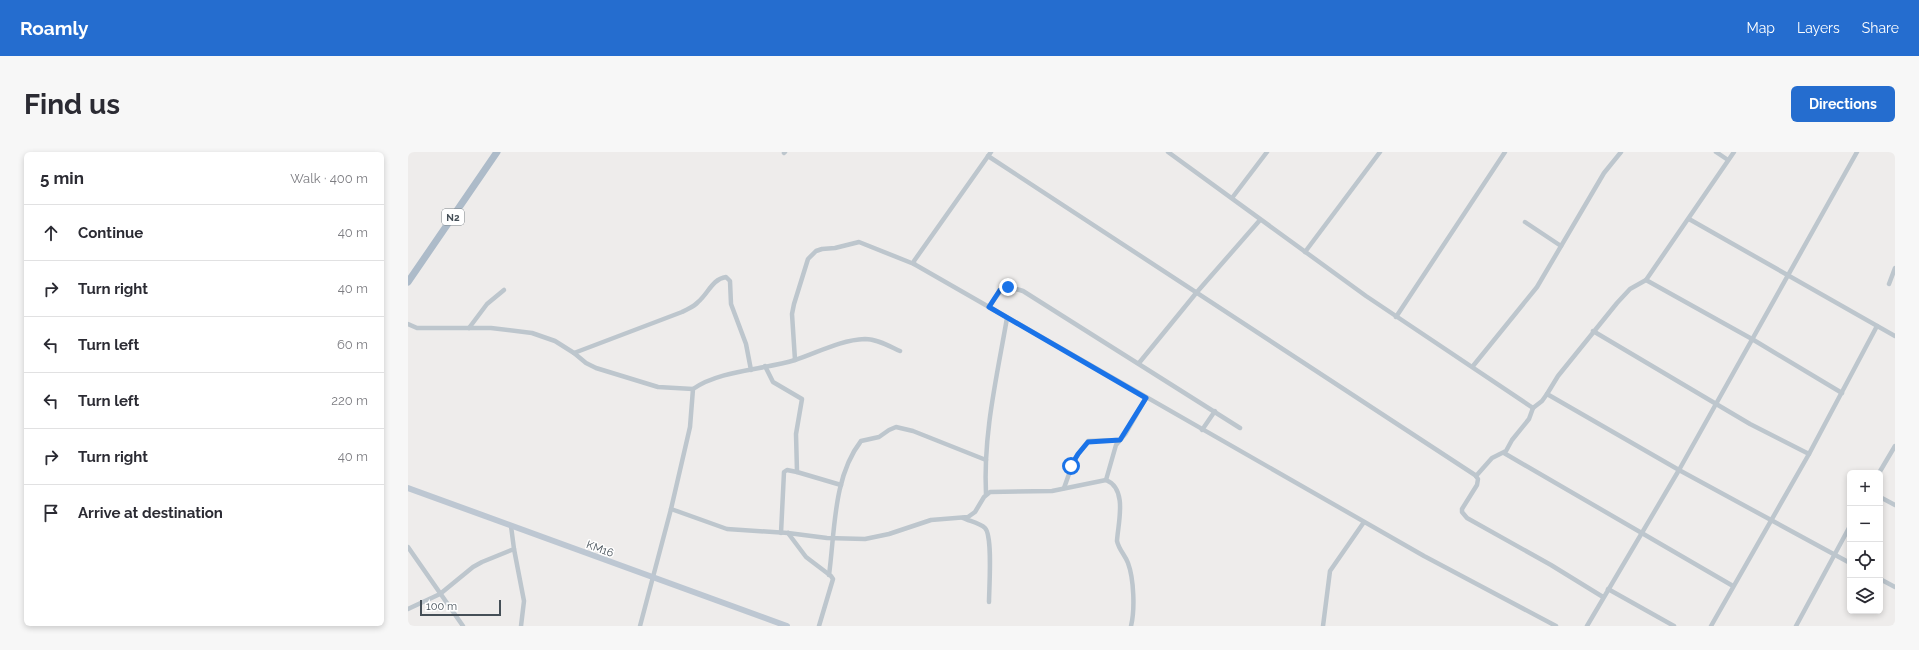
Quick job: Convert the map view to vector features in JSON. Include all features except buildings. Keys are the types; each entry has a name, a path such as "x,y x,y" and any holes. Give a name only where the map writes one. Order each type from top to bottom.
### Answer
{"main road":[{"name":"N2","path":"408,282 497,152"}],"street":[{"path":"1168,152 1260,220 1396,316 1473,366 1533,408"},
{"path":"1232,198 1267,152"},
{"path":"1305,252 1380,152"},
{"path":"1396,316 1505,152"},
{"path":"1473,366 1537,287 1604,173 1621,152"},
{"path":"1716,152 1728,160"},
{"path":"1476,476 1492,458 1504,453 1508,449 1512,440 1529,419 1533,408 1542,401 1558,376 1593,331 1630,289 1646,280 1734,152"},
{"path":"1587,626 1678,470 1857,152"},
{"path":"914,264 914,261 990,154 1196,292 1476,476 1478,482 1464,504 1462,512 1464,515 1603,597"},
{"path":"1689,219 1895,336"},
{"path":"1139,363 1196,292 1260,220"},
{"path":"1525,222 1561,246"},
{"path":"795,360 792,314 800,281 808,259 811,255 822,249 859,242 914,264 1463,578 1556,626"},
{"path":"1889,284 1895,268"},
{"path":"574,352 682,312 698,303 714,283 720,278 726,277 730,280 731,304 746,344 752,370"},
{"path":"1646,280 1752,339 1842,393"},
{"path":"989,307 1003,288 1008,287 1023,291 1216,411 1240,428"},
{"path":"469,328 487,304 504,290"},
{"path":"671,510 727,529 834,538 872,539 931,520 968,517 976,512 986,494 986,460 995,381 1007,318"},
{"path":"408,324 417,328 492,328 532,334 555,341 574,352 586,363 596,368 644,384 658,387 693,390"},
{"path":"1711,626 1769,521 1809,454 1877,326"},
{"path":"1593,331 1750,424 1809,454"},
{"path":"640,626 671,510 690,427 693,390 700,384 764,366 795,360 835,344 866,339 875,340 900,351"},
{"path":"764,366 773,382 802,399 796,434 797,472"},
{"path":"1547,394 1769,521 1847,561"},
{"path":"1106,480 1114,451 1146,398"},
{"path":"1202,430 1216,411"},
{"path":"829,574 841,485 847,468 861,441 880,437 896,427 914,431 986,460"},
{"path":"1064,488 1074,460 1088,442 1120,440"},
{"path":"1882,470 1895,446"},
{"path":"1504,453 1733,586"},
{"path":"781,533 784,472 787,470 797,472 841,485"},
{"path":"986,494 999,491 1024,493 1052,491 1106,480 1114,484 1119,500 1118,548 1126,558 1131,572 1133,607 1131,626"},
{"name":"KM16","path":"408,488 787,626"},
{"path":"1883,499 1895,505"},
{"path":"961,517 984,527 988,533 990,544 989,602"},
{"path":"1323,626 1330,571 1364,522"},
{"path":"511,526 524,601 521,626"},
{"path":"1796,626 1847,531"},
{"path":"788,533 806,557 829,574 833,579 819,626"},
{"path":"408,546 461,625"},
{"path":"408,609 440,594 473,566 514,549"},
{"path":"1883,581 1895,587"},
{"path":"1608,589 1674,626"}],"route":[{"path":"1008,287 1000,290 989,307 1146,398 1126,433 1120,440 1093,440 1088,442 1085,444 1071,466"}]}
